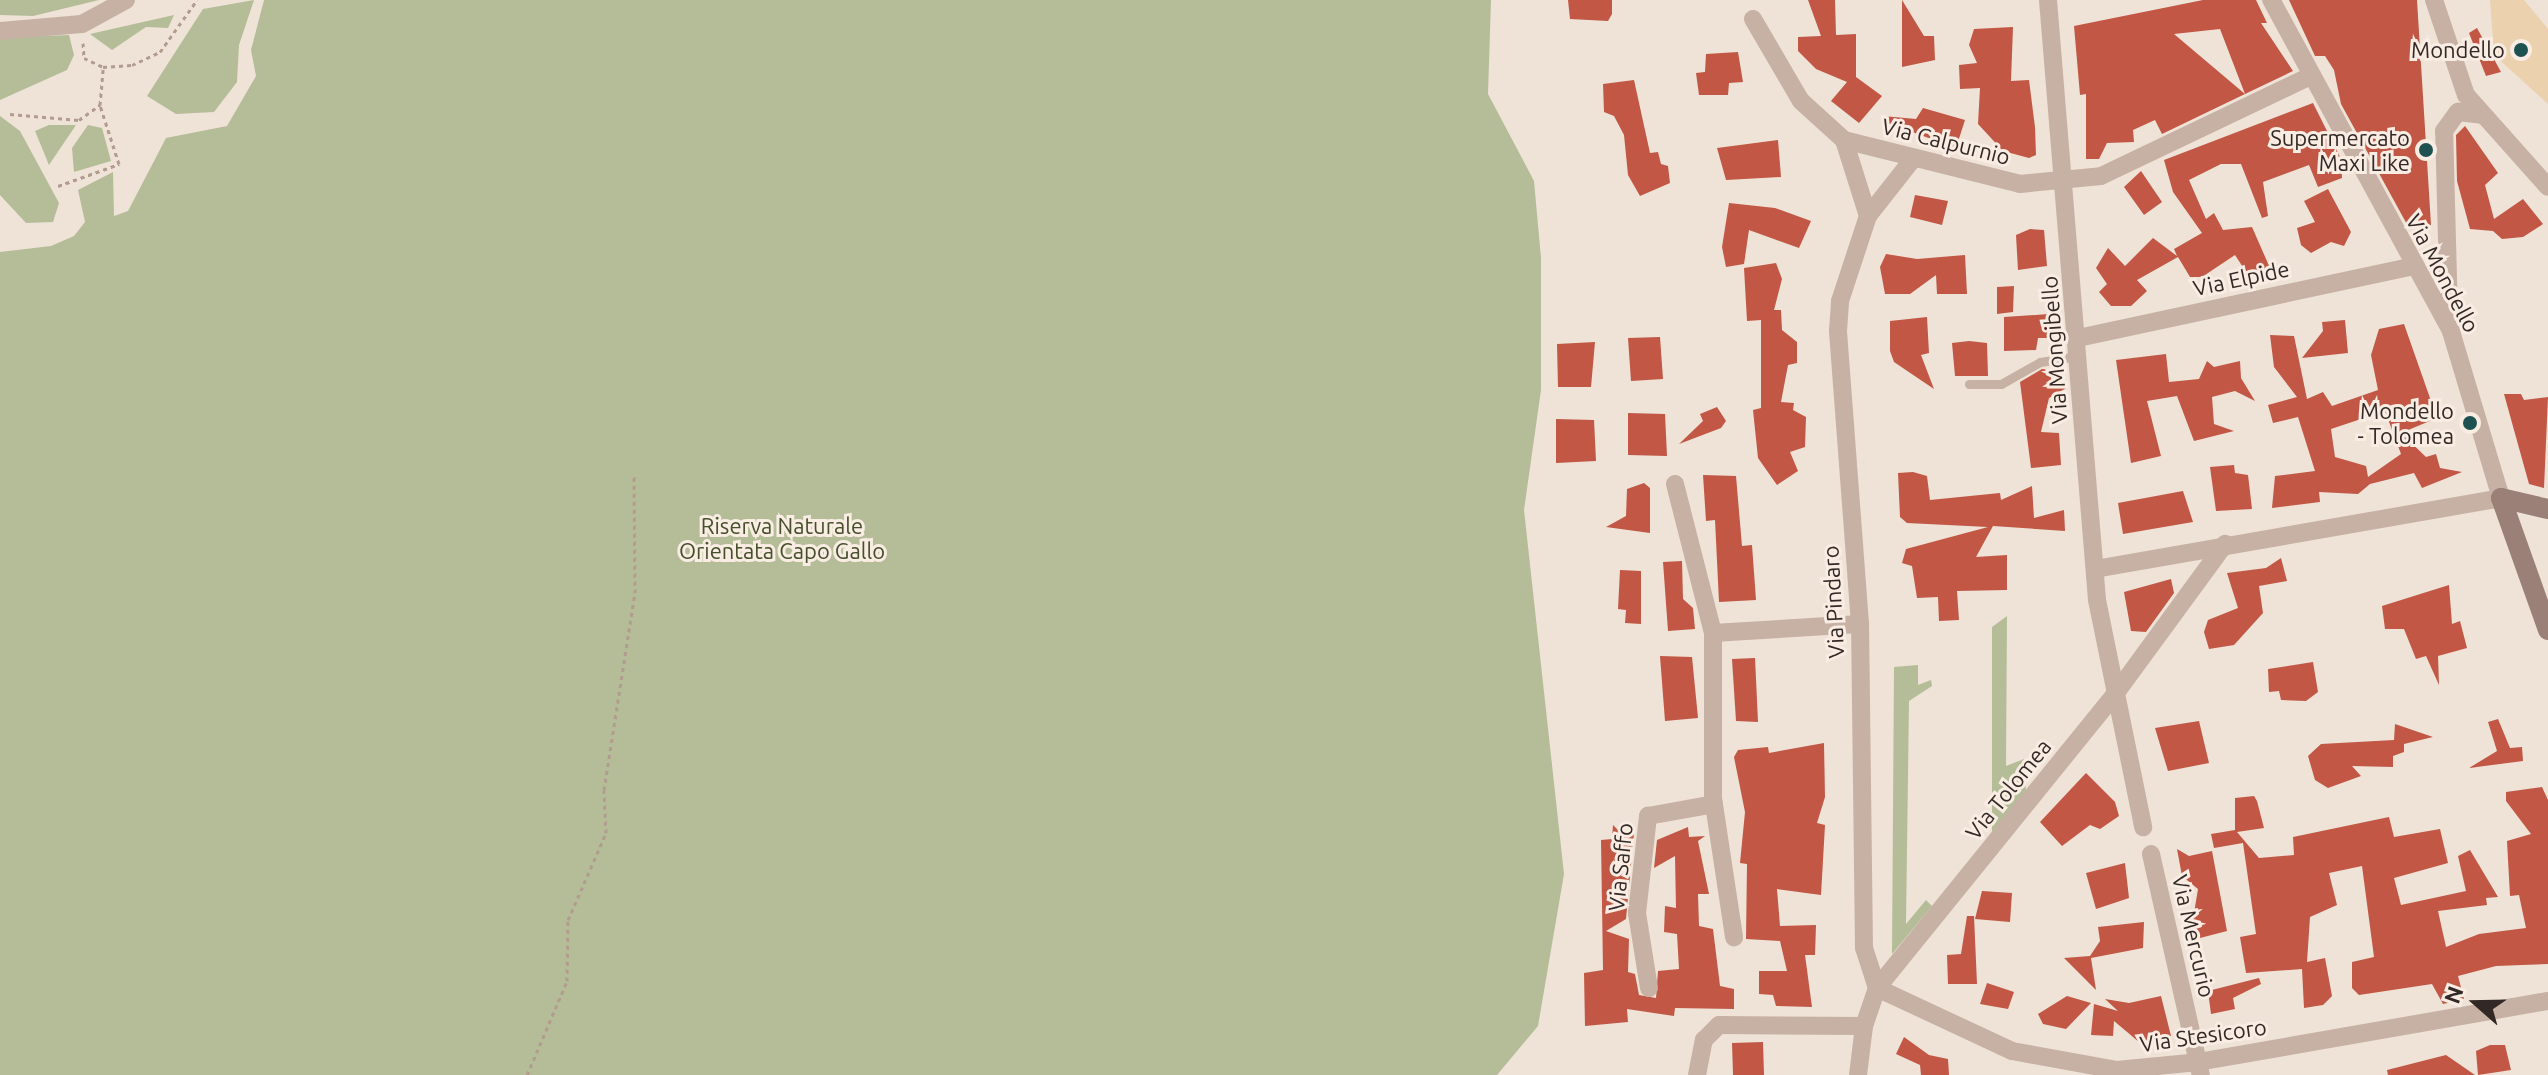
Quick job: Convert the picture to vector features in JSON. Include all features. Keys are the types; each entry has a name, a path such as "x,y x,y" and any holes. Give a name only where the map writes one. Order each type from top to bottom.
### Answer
{"main road":[{"path":"2501,498 2548,509"},
{"name":"Via Mondello","path":"2501,498 2548,630"}],"street":[{"path":"0,31 82,24 126,0"},
{"name":"Via Mongibello","path":"2048,0 2095,569 2113,697 2143,827"},
{"name":"Via Mondello","path":"2271,0 2451,331 2501,498"},
{"path":"2434,0 2460,82 2482,115 2548,187"},
{"name":"Via Calpurnio","path":"1753,19 1801,101 1844,140 1990,179 2064,184 2101,176 2311,76"},
{"path":"2451,331 2443,135 2458,112 2482,115"},
{"path":"1844,140 1868,216"},
{"name":"Via Pindaro","path":"1877,988 1864,948 1860,624 1838,331 1840,301 1868,216 1912,160"},
{"name":"Via Elpide","path":"2078,347 2415,266"},
{"path":"1675,484 1713,633 1714,804 1734,937"},
{"path":"2095,569 2501,498"},
{"name":"Via Tolomea","path":"1858,1075 1864,1026 1877,988 2113,697 2225,544"},
{"path":"1713,633 1860,624"},
{"name":"Via Saffo","path":"1649,988 1637,913 1648,816 1714,804"},
{"name":"Via Mercurio","path":"2151,854 2200,1068"},
{"name":"Via Stesicoro","path":"1877,988 1974,1036 2051,1068 2117,1070 2200,1068 2548,1001"},
{"path":"1697,1075 1704,1040 1719,1025 1864,1026"}],"lane":[{"path":"1969,384 2001,384 2040,362 2078,347"}],"path":[{"path":"82,24 84,58 103,67 132,65 160,52 197,0"},
{"path":"58,186 119,164 100,105 103,67"},
{"path":"10,114 79,120 100,105"},
{"path":"527,1075 567,981 568,920 606,833 604,790 635,593 634,475"}],"green space":[{"path":"0,0 99,0 33,16 0,15"},
{"path":"254,0 239,45 237,82 214,112 176,114 147,96 203,9"},
{"name":"Riserva Naturale Orientata Capo Gallo","path":"264,0 1491,0 1488,94 1534,181 1541,258 1541,390 1524,510 1564,874 1538,1026 1497,1075 0,1075 0,252 51,246 74,236 85,222 78,190 113,172 114,216 128,211 166,138 227,126 256,76 251,50"},
{"path":"174,15 168,28 146,27 112,50 90,34"},
{"path":"69,35 74,55 67,70 0,100 0,38"},
{"path":"0,116 20,131 59,203 53,222 26,223 0,195"},
{"path":"49,125 76,125 49,165 35,131"},
{"path":"88,125 102,128 111,161 74,172 72,148"},
{"path":"2007,616 2006,766 2024,759 2026,792 1992,832 1992,627"},
{"path":"1918,665 1918,685 1931,680 1932,686 1909,701 1906,924 1926,900 1932,906 1892,954 1894,667"}],"sand":[{"name":"Mondello","path":"2490,0 2524,0 2548,29 2548,104 2494,55"}],"building":[{"path":"1568,0 1612,0 1612,14 1608,21 1570,19"},
{"path":"1808,0 1835,0 1836,35 1856,34 1856,77 1882,96 1859,123 1831,101 1847,82 1816,69 1798,51 1798,37 1821,36"},
{"path":"1902,0 1924,36 1934,36 1935,60 1902,67"},
{"path":"2203,0 2256,0 2267,23 2261,23 2293,71 2162,134 2155,120 2133,130 2134,142 2107,143 2099,159 2086,159 2086,94 2080,95 2074,26","holes":["2220,29 2245,94 2174,34"]},
{"path":"2289,0 2417,0 2431,225 2409,228 2341,104 2334,70 2325,56 2315,56"},
{"path":"2013,27 2011,81 2029,80 2035,127 2036,155 2029,158 2003,151 1978,124 1980,88 1960,89 1959,65 1977,63 1969,45 1974,29"},
{"path":"2477,28 2501,72 2486,76 2469,33"},
{"path":"1738,52 1743,82 1729,83 1728,95 1699,95 1696,73 1705,72 1706,54"},
{"path":"1634,80 1650,153 1658,152 1661,164 1668,166 1670,183 1640,196 1628,175 1624,135 1614,116 1604,112 1603,84"},
{"path":"2313,103 2341,159 2342,178 2318,187 2309,165 2263,182 2268,216 2262,218 2241,164 2221,164 2189,180 2206,219 2214,213 2223,230 2252,227 2270,268 2250,278 2235,255 2202,277 2190,277 2178,257 2137,280 2147,291 2131,306 2111,306 2099,292 2107,284 2096,268 2108,248 2125,266 2153,238 2177,256 2174,249 2202,233 2173,192 2164,160"},
{"path":"1923,108 1965,120 1956,148 1882,121 1883,116 1916,119"},
{"path":"2465,126 2498,173 2485,185 2494,219 2523,199 2543,224 2523,237 2502,239 2493,231 2470,229 2457,181 2456,135"},
{"path":"1778,140 1781,177 1726,180 1717,148"},
{"path":"2141,171 2162,202 2144,215 2124,187"},
{"path":"2328,189 2351,232 2344,246 2331,242 2311,253 2301,245 2297,228 2315,222 2304,201"},
{"path":"1915,195 1948,201 1942,225 1910,217"},
{"path":"1729,203 1775,208 1811,221 1799,248 1749,230 1744,264 1726,267 1722,247"},
{"path":"2030,229 2044,230 2047,266 2018,270 2016,235"},
{"path":"1886,254 1917,259 1965,255 1967,294 1937,294 1936,275 1910,294 1885,294 1880,267"},
{"path":"1776,263 1782,279 1774,310 1781,310 1782,330 1797,342 1797,363 1788,365 1781,402 1794,403 1793,410 1806,417 1805,447 1790,452 1798,471 1777,485 1758,458 1753,410 1761,408 1761,320 1747,321 1744,268"},
{"path":"2014,286 2013,312 1997,314 1997,287"},
{"path":"2049,314 2048,338 2038,338 2036,350 2004,351 2004,317"},
{"path":"1927,317 1929,353 1921,355 1934,389 1894,362 1890,351 1890,321"},
{"path":"2345,320 2348,353 2302,358 2323,331 2322,322"},
{"path":"2404,324 2437,418 2401,433 2426,457 2436,454 2440,468 2462,472 2422,488 2414,473 2370,484 2358,494 2319,492 2320,502 2272,508 2275,476 2315,471 2298,417 2273,423 2268,405 2297,397 2274,367 2270,335 2294,336 2307,399 2323,392 2332,406 2378,390 2371,355 2379,329","holes":["2385,411 2401,454 2368,477 2366,466 2335,457 2331,429"]},
{"path":"1660,337 1663,379 1631,381 1628,338"},
{"path":"1595,342 1591,387 1558,387 1557,344"},
{"path":"1952,343 1987,343 1988,376 1955,376"},
{"path":"2166,354 2169,382 2199,379 2207,361 2214,367 2240,361 2241,378 2255,401 2235,391 2212,397 2214,424 2234,431 2194,441 2177,396 2147,401 2161,456 2131,463 2116,360"},
{"path":"2042,369 2051,370 2051,383 2068,387 2049,398 2041,432 2059,433 2061,465 2031,468 2020,382"},
{"path":"2504,394 2521,394 2524,400 2548,397 2544,488 2529,484"},
{"path":"1717,407 1726,421 1721,428 1679,444 1703,421 1700,414"},
{"path":"1628,413 1665,414 1667,456 1628,455"},
{"path":"1556,419 1594,420 1596,461 1556,463"},
{"path":"2234,465 2235,473 2248,475 2252,509 2216,511 2210,467"},
{"path":"1913,472 1927,476 1930,500 2000,493 2001,500 2032,486 2034,518 2064,510 2065,531 1993,526 1976,557 2007,555 2007,590 1957,591 1959,620 1939,621 1938,597 1917,598 1912,566 1902,563 1906,549 1988,527 1907,523 1900,517 1898,473"},
{"path":"1703,475 1736,476 1742,546 1752,545 1756,600 1719,602 1715,520 1706,521"},
{"path":"1644,483 1650,488 1650,533 1606,527 1626,516 1627,489"},
{"path":"2183,491 2193,522 2123,534 2118,503"},
{"path":"2281,558 2287,581 2259,586 2263,613 2234,645 2209,649 2204,632 2208,620 2238,608 2227,573 2266,568"},
{"path":"1682,561 1683,599 1693,608 1695,629 1668,631 1663,562"},
{"path":"1620,570 1641,571 1641,624 1625,623 1626,610 1618,609"},
{"path":"2171,579 2174,593 2146,632 2131,631 2124,592"},
{"path":"2449,585 2452,624 2460,621 2467,648 2438,656 2439,685 2426,656 2416,659 2404,629 2385,629 2382,606"},
{"path":"1660,656 1692,657 1698,718 1665,721"},
{"path":"1755,658 1758,722 1736,721 1732,659"},
{"path":"2313,662 2318,692 2306,701 2281,700 2279,691 2269,692 2268,669"},
{"path":"2498,719 2510,748 2522,747 2523,761 2469,768 2497,751 2488,722"},
{"path":"2199,721 2209,763 2168,771 2155,728"},
{"path":"2395,724 2433,737 2404,744 2404,752 2393,756 2393,767 2352,766 2361,776 2328,788 2315,780 2308,756 2321,744 2394,740"},
{"path":"1824,743 1825,797 1817,823 1825,825 1821,895 1777,889 1780,926 1816,925 1815,955 1805,955 1812,1007 1776,1006 1773,995 1759,994 1759,971 1787,971 1780,941 1746,939 1747,864 1740,863 1745,812 1734,757 1738,750 1768,747 1769,753"},
{"path":"2086,773 2115,802 2119,816 2100,829 2090,825 2062,846 2040,822"},
{"path":"2542,787 2548,800 2548,964 2496,966 2458,976 2464,999 2443,1004 2432,984 2359,995 2352,988 2352,962 2374,957 2362,866 2329,873 2337,905 2310,917 2307,962 2325,958 2332,996 2323,1005 2304,1008 2302,969 2246,973 2240,937 2256,934 2243,843 2214,848 2211,834 2235,830 2235,798 2254,796 2257,801 2264,828 2237,832 2259,858 2294,855 2293,837 2389,817 2394,837 2440,829 2448,863 2394,878 2401,905 2466,891 2458,856 2470,850 2498,897 2486,898 2487,905 2438,911 2446,947 2479,934 2526,928 2519,895 2510,896 2507,841 2531,834 2506,801 2506,792"},
{"path":"1613,825 1622,834 1634,833 1626,919 1606,931 1629,939 1628,972 1635,974 1639,995 1656,998 1658,971 1679,969 1677,934 1664,932 1665,906 1676,908 1675,856 1654,868 1657,840 1688,827 1689,837 1705,836 1698,841 1709,894 1698,894 1699,926 1713,929 1720,986 1734,989 1734,1009 1675,1008 1674,1016 1627,1009 1628,1022 1585,1026 1584,973 1603,970 1601,840 1612,839"},
{"path":"2177,849 2189,856 2212,851 2227,931 2200,938 2193,919 2198,889 2182,876"},
{"path":"2125,863 2129,898 2096,909 2086,873"},
{"path":"1982,891 2012,893 2010,922 1975,919"},
{"path":"1967,916 1974,916 1977,984 1948,984 1947,955 1961,954"},
{"path":"2144,922 2143,948 2091,958 2096,990 2064,958 2090,956 2100,941 2098,927"},
{"path":"2259,978 2261,984 2233,998 2235,1009 2211,1014 2208,991"},
{"path":"1987,983 2014,992 2008,1009 1980,1004"},
{"path":"2067,996 2091,1003 2066,1029 2043,1024 2038,1014"},
{"path":"2161,996 2171,1036 2139,1042 2114,1021 2113,1036 2091,1035 2094,1004 2118,1011 2105,999 2129,1003"},
{"path":"1904,1037 1929,1055 1948,1059 1949,1075 1921,1075 1920,1065 1896,1054"},
{"path":"1763,1042 1764,1075 1733,1075 1732,1043"},
{"path":"2490,1045 2505,1045 2511,1070 2478,1075 2476,1051"},
{"path":"2446,1055 2475,1075 2388,1075 2387,1070"}],"place":[{"name":"Mondello","path":"2521,50"},
{"name":"Supermercato Maxi Like","path":"2426,150"},
{"name":"Mondello - Tolomea","path":"2470,423"}]}
